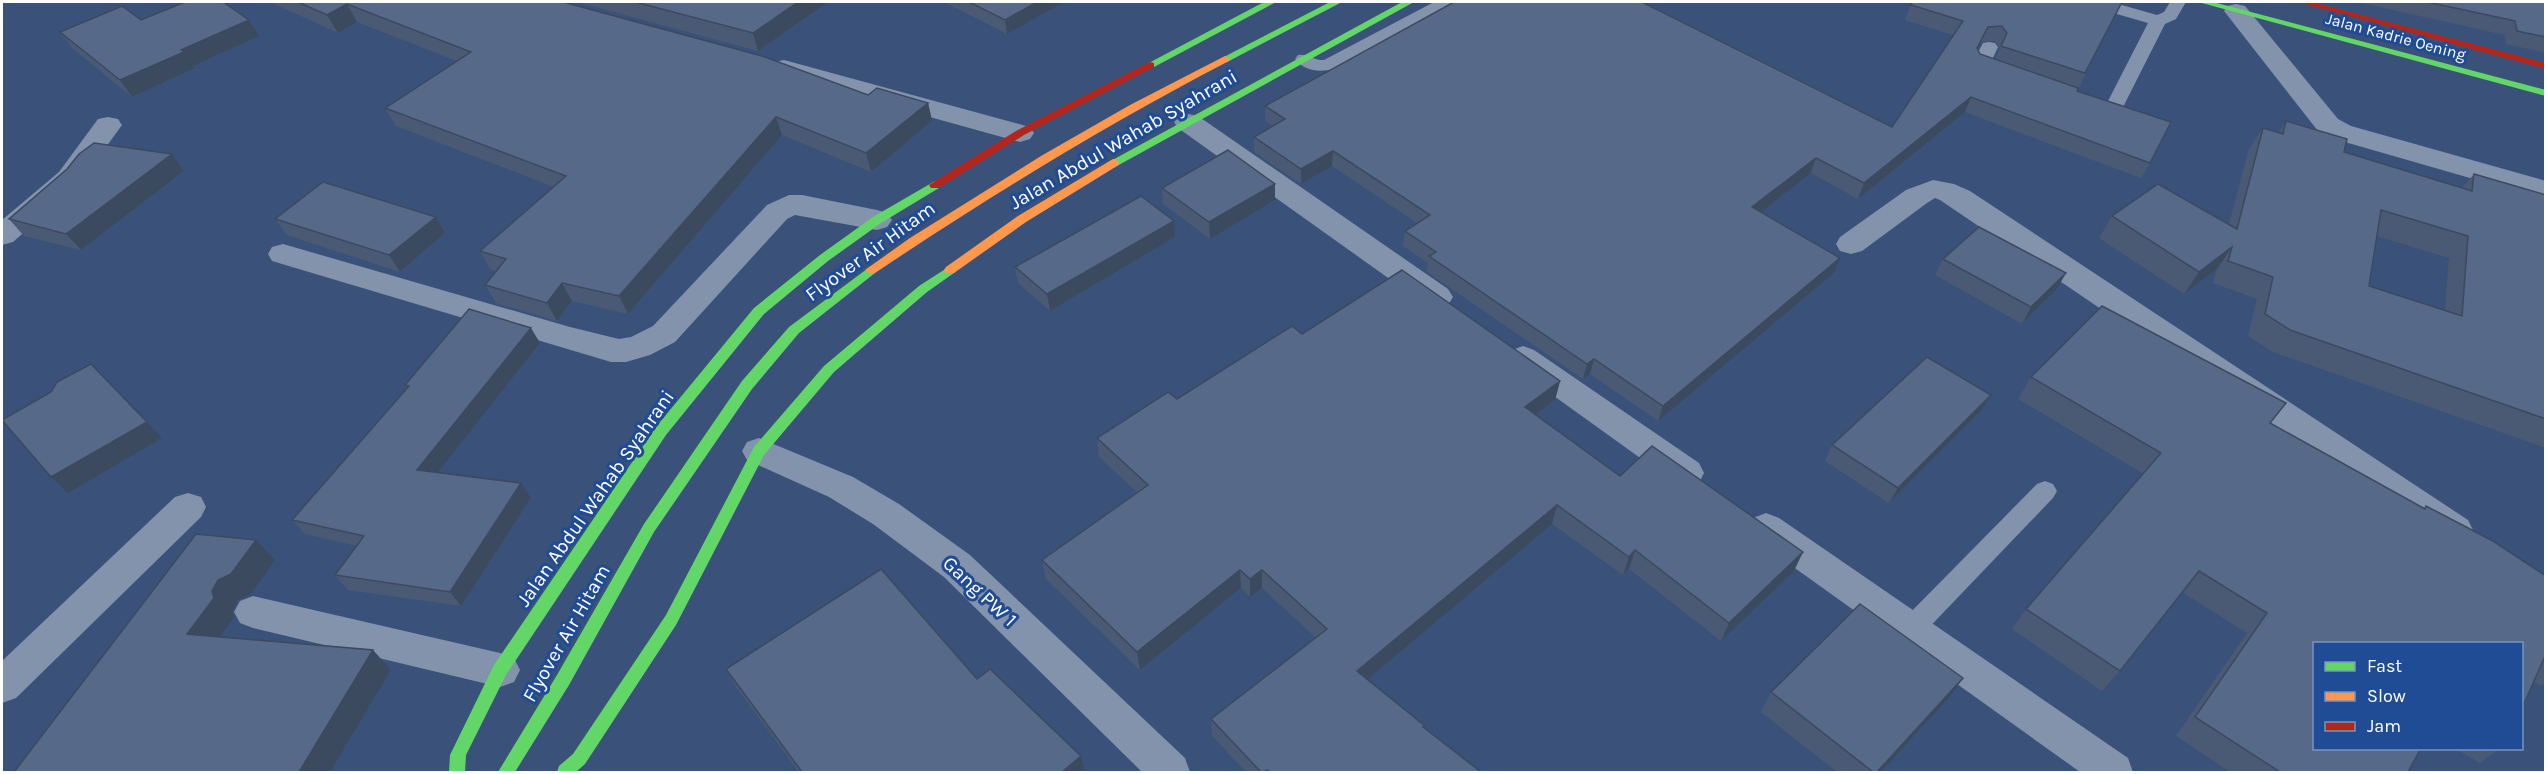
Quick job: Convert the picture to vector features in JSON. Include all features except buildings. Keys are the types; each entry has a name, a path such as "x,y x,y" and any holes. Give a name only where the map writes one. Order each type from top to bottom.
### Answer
{"main road":[{"name":"Jalan Abdul Wahab Syahrani","path":"457,772 458,755 500,670 661,431 759,311 824,258 877,220 1020,133 1271,2"},
{"name":"Flyover Air Hitam","path":"506,772 563,680 649,528 747,385 794,330 851,283 968,205 1151,96 1337,2"},
{"name":"Jalan Abdul Wahab Syahrani","path":"565,772 579,759 671,620 759,451 829,369 923,289 1022,219 1128,154 1304,59 1372,16 1409,2"},
{"name":"Jalan Kadrie Oening","path":"2203,2 2546,93"},
{"name":"Jalan Kadrie Oening","path":"2302,2 2546,66"}],"street":[{"path":"2236,11 2328,125 2352,136 2546,191"},
{"path":"759,61 1020,133"},
{"path":"1188,122 1461,314"},
{"path":"2,235 69,178 108,125"},
{"path":"1851,244 1932,188 1960,198 2476,544"},
{"path":"283,254 418,293 477,314 611,350 627,351 644,346 664,334 777,212 789,205 802,205 877,220"},
{"path":"1500,342 1715,492"},
{"name":"Gang PW 1","path":"759,451 801,468 859,498 886,514 957,566 1170,772"},
{"path":"2,686 188,507"},
{"path":"1744,513 2113,772"},
{"path":"253,612 500,670"}],"lane":[{"path":"1304,59 1316,66 1328,65 1446,2"},
{"path":"2095,2 2158,21"},
{"path":"2069,94 2113,110 2158,21 2170,15 2178,2"},
{"path":"1989,47 1981,64 2014,75"},
{"path":"1910,630 2045,490"}],"traffic: fast":[{"path":"1150,65 1271,2"},
{"path":"1225,59 1337,2"},
{"path":"1113,163 1409,2"},
{"path":"2203,2 2546,93"},
{"path":"457,772 458,755 500,670 661,431 759,311 824,258 877,220 935,185"},
{"path":"506,772 563,680 649,528 747,385 794,330 871,270"},
{"path":"565,772 579,759 671,620 759,451 829,369 923,289 950,270"}],"traffic: slow":[{"path":"871,270 957,213 1045,159 1134,107 1225,59"},
{"path":"950,270 1022,219 1113,163"}],"traffic: jam":[{"path":"2302,2 2546,66"},
{"path":"935,185 1020,133 1150,65"}]}
